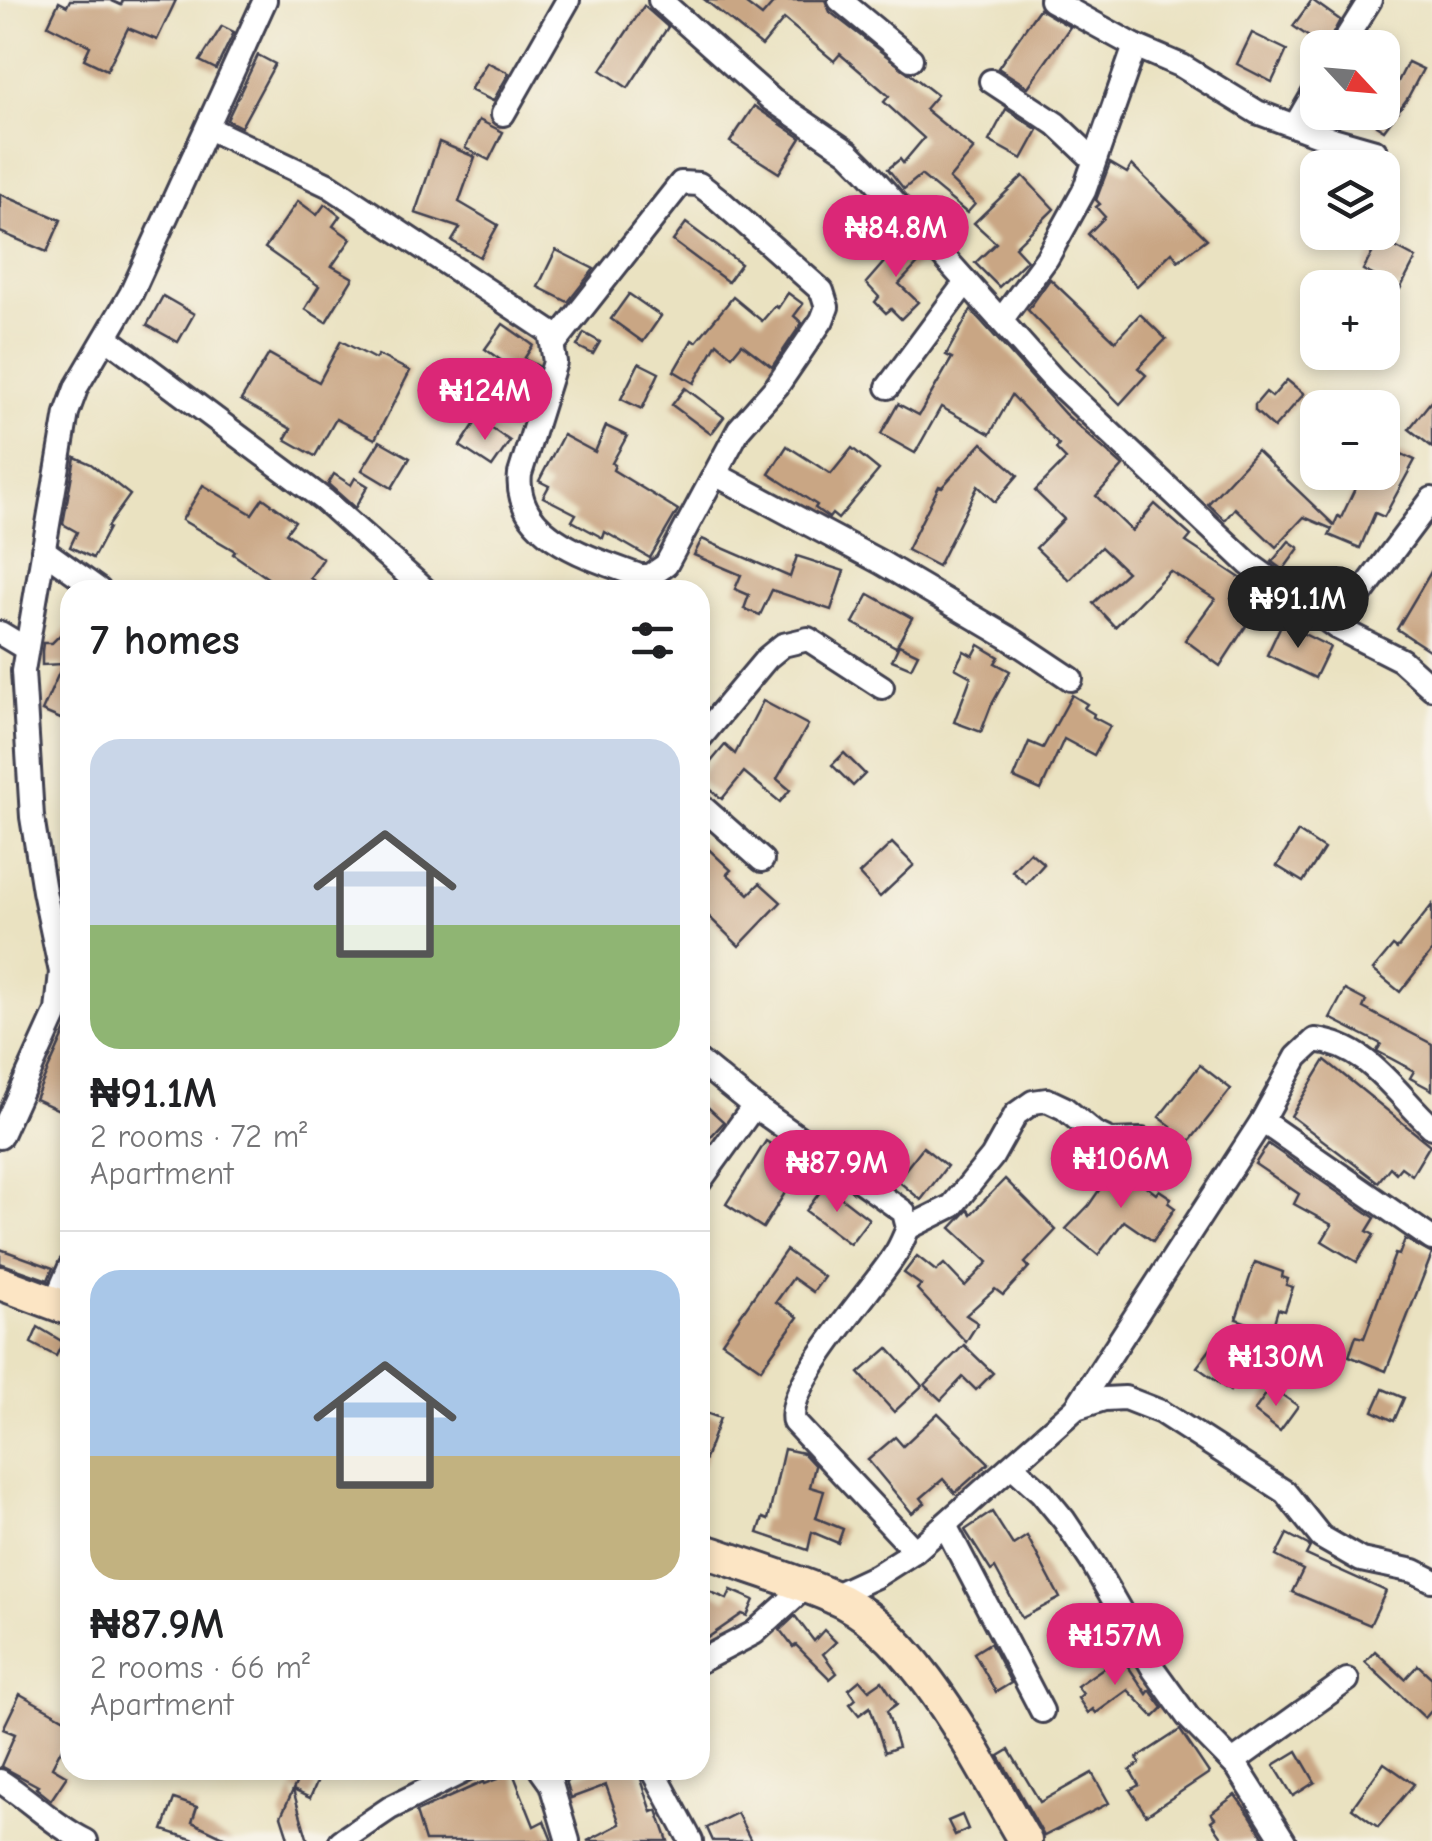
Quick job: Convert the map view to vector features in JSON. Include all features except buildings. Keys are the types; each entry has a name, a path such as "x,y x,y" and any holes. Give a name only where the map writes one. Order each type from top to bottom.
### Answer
{"main road":[{"path":"0,1283 60,1304"},
{"path":"710,1553 819,1592 882,1628 913,1661 1025,1841"}],"street":[{"path":"60,960 32,817 24,715 25,648 66,413 208,128 265,0"},
{"path":"504,114 568,0"},
{"path":"660,0 772,100 856,160 1054,380 1249,564 1336,627 1401,660 1432,688"},
{"path":"840,0 911,59"},
{"path":"1051,0 1182,66 1257,112 1372,150"},
{"path":"1351,30 1370,0"},
{"path":"1002,319 1048,258 1084,191 1136,46"},
{"path":"991,81 1056,124 1094,160"},
{"path":"1295,126 1300,117"},
{"path":"208,128 330,186 550,332 555,362 518,490 531,517 548,534 597,560 640,576 650,576 666,565 740,428 778,386 827,307 822,292 717,198 699,184 681,183 554,344"},
{"path":"888,387 966,282"},
{"path":"106,338 324,500 414,580"},
{"path":"715,474 882,563 1011,639 1070,679"},
{"path":"1336,627 1432,500"},
{"path":"43,550 85,580"},
{"path":"0,633 25,648"},
{"path":"710,726 767,658 783,645 808,640 882,687"},
{"path":"710,814 762,860"},
{"path":"0,1138 60,1003"},
{"path":"710,1656 819,1592 876,1576 915,1551 1076,1408 1262,1121 1297,1057 1315,1040 1337,1042 1360,1054 1431,1123"},
{"path":"710,1070 904,1212 908,1228"},
{"path":"915,1551 794,1422 791,1410 807,1374 896,1254 908,1228 952,1206 992,1157 1016,1114 1033,1102 1047,1100 1064,1108 1094,1133 1111,1141 1142,1140"},
{"path":"710,1167 754,1106"},
{"path":"1262,1121 1432,1239"},
{"path":"1076,1408 1104,1399 1126,1398 1161,1412 1285,1492 1321,1537 1361,1560 1432,1580"},
{"path":"1012,1466 1064,1520 1154,1670 1188,1717 1233,1762 1284,1841"},
{"path":"946,1527 1042,1712"},
{"path":"1233,1762 1348,1680"},
{"path":"356,1837 450,1780"},
{"path":"547,1780 568,1841"},
{"path":"658,1780 691,1841"},
{"path":"0,1781 36,1804 61,1829 86,1841"}]}
